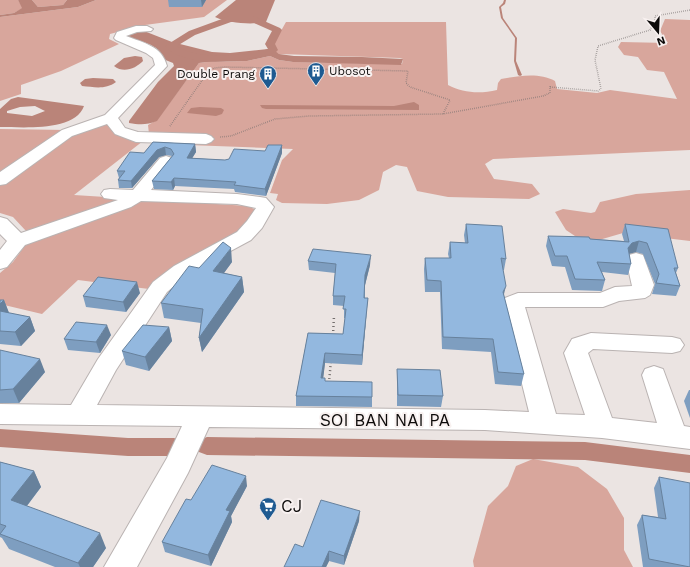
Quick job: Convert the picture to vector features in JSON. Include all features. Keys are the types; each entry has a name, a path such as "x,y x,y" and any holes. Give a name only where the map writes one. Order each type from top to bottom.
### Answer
{"street":[{"path":"0,180 67,133 110,118 161,66 159,57 150,50 120,38 121,34 147,29"},
{"path":"110,118 120,131 136,137 206,139"},
{"path":"0,263 18,241 98,214 125,203 138,195 166,161"},
{"path":"79,414 107,365 160,287 181,270 244,236 266,207 260,202 244,200 110,194"},
{"path":"0,223 3,224 18,241"},
{"path":"545,423 513,303 518,300 603,300 615,294 637,294 642,290 643,285 636,259"},
{"path":"602,427 576,353 580,345 591,341 672,345"},
{"path":"654,375 682,437"},
{"name":"SOI BAN NAI PA","path":"0,414 485,420 602,427 682,437"},
{"path":"120,567 178,465 200,417"}],"path":[{"path":"206,139 231,136 275,120 309,116 443,114 543,96 550,93 550,86 598,90 600,88 596,66 596,49 598,46 650,30 656,22 655,16 690,10"},
{"path":"162,138 208,72 214,68 408,71 406,83 410,87 450,100 443,114"},
{"path":"332,340 334,316"},
{"path":"329,388 331,356"}],"shaded area":[{"path":"0,0 18,0 23,8 14,13 0,15"},
{"path":"18,0 32,0 38,7 63,5 67,0 96,0 78,7 0,17 0,15 14,13 22,8"},
{"path":"32,0 67,0 63,5 38,7"},
{"path":"96,0 227,0 204,17 145,25 110,34 109,39 119,44 61,71 21,85 21,94 0,101 0,17 78,7"},
{"path":"236,0 275,0 266,22 240,23 226,21 215,17"},
{"path":"665,19 690,20 690,150 493,159 485,164 494,179 532,184 540,194 529,199 448,197 417,191 407,167 396,165 383,172 379,190 359,200 327,204 282,203 276,200 278,194 270,193 282,160 293,149 161,144 149,134 148,125 157,120 199,63 247,61 270,56 279,60 293,62 402,64 403,59 400,58 276,53 273,45 286,22 446,22 448,85 460,90 484,92 497,90 498,83 501,79 521,76 542,76 555,81 557,89 597,93 610,90 677,99 664,72 647,70 638,57 624,55 618,47 621,42 668,43 660,31"},
{"path":"144,31 172,42 212,52 230,53 268,49 279,54 294,56 403,59 401,65 293,62 279,60 270,56 247,61 199,63 157,121 147,124 129,123 158,82 174,66 173,63 163,59 159,50 142,41 125,36 131,32"},
{"path":"135,56 142,57 143,61 133,68 122,70 114,66 124,58"},
{"path":"85,79 113,79 116,82 112,85 99,87 82,86 80,83"},
{"path":"18,97 84,106 79,114 70,120 59,124 34,127 0,127 0,109 11,99","holes":["35,106 45,111 32,116 7,113 7,111 20,107"]},
{"path":"414,102 419,105 419,110 266,109 262,108 260,105 394,106"},
{"path":"191,108 221,108 224,110 222,114 216,116 187,113"},
{"path":"107,122 143,141 74,195 248,206 256,210 242,231 149,289 78,280 42,314 0,304 0,273 13,262 27,243 26,231 13,217 0,213 0,184 70,135"},
{"path":"0,129 67,130 0,176"},
{"path":"690,190 690,241 623,233 599,240 581,240 566,230 555,212 563,209 591,213 595,212 600,202 636,194"},
{"path":"533,459 578,467 607,489 624,518 624,550 633,567 474,567 473,561 488,506 508,486 516,466"}],"building":[{"path":"153,142 195,144 187,158 225,160 229,159 234,149 265,151 268,145 282,145 265,189 234,185 236,182 174,178 171,182 152,181 174,154 171,149 165,147 157,150 131,181 118,180 125,171 117,171 130,152 144,153"},
{"path":"466,224 502,226 506,259 501,258 506,286 503,292 524,374 498,372 493,339 443,337 441,281 427,280 425,258 451,258 450,242 468,243"},
{"path":"625,224 668,229 678,268 674,268 680,286 656,283 659,274 647,243 639,241 632,243 628,248 631,264 597,262 605,280 575,279 567,256 555,256 548,236 589,237 590,239 629,242"},
{"path":"223,242 231,248 213,271 242,277 199,338 203,309 161,303 189,266 199,268"},
{"path":"313,249 371,255 365,275 364,298 368,298 362,355 325,353 321,378 325,378 325,381 372,382 372,397 296,396 308,333 343,334 346,309 343,309 345,296 333,296 336,264 308,261"},
{"path":"98,277 137,282 123,302 83,296"},
{"path":"0,311 30,317 15,332 0,331"},
{"path":"76,322 107,325 96,342 64,339"},
{"path":"143,325 169,327 145,357 122,351"},
{"path":"0,350 40,359 13,389 0,390"},
{"path":"397,369 440,370 443,396 398,395"},
{"path":"0,462 34,471 11,500 100,533 78,563 0,534 6,526 0,524"},
{"path":"212,465 246,476 226,510 230,511 208,555 162,542 186,499 191,500"},
{"path":"659,477 690,483 690,567 649,559 642,515 666,519"},
{"path":"321,500 360,511 344,556 329,551 322,567 284,567 295,544 303,547"}],"waterway":[{"path":"505,0 500,7 502,18 516,38 515,61 520,75"},
{"path":"230,19 253,19 277,30 270,44 273,50 251,56 220,58 190,55 178,51 170,46 192,33 230,19"},
{"path":"0,438 128,447 174,447"},
{"path":"207,446 585,451 690,464"}],"place":[{"name":"Ubosot","path":"316,86"},
{"name":"Double Prang","path":"268,89"},
{"name":"CJ","path":"268,521"}]}
